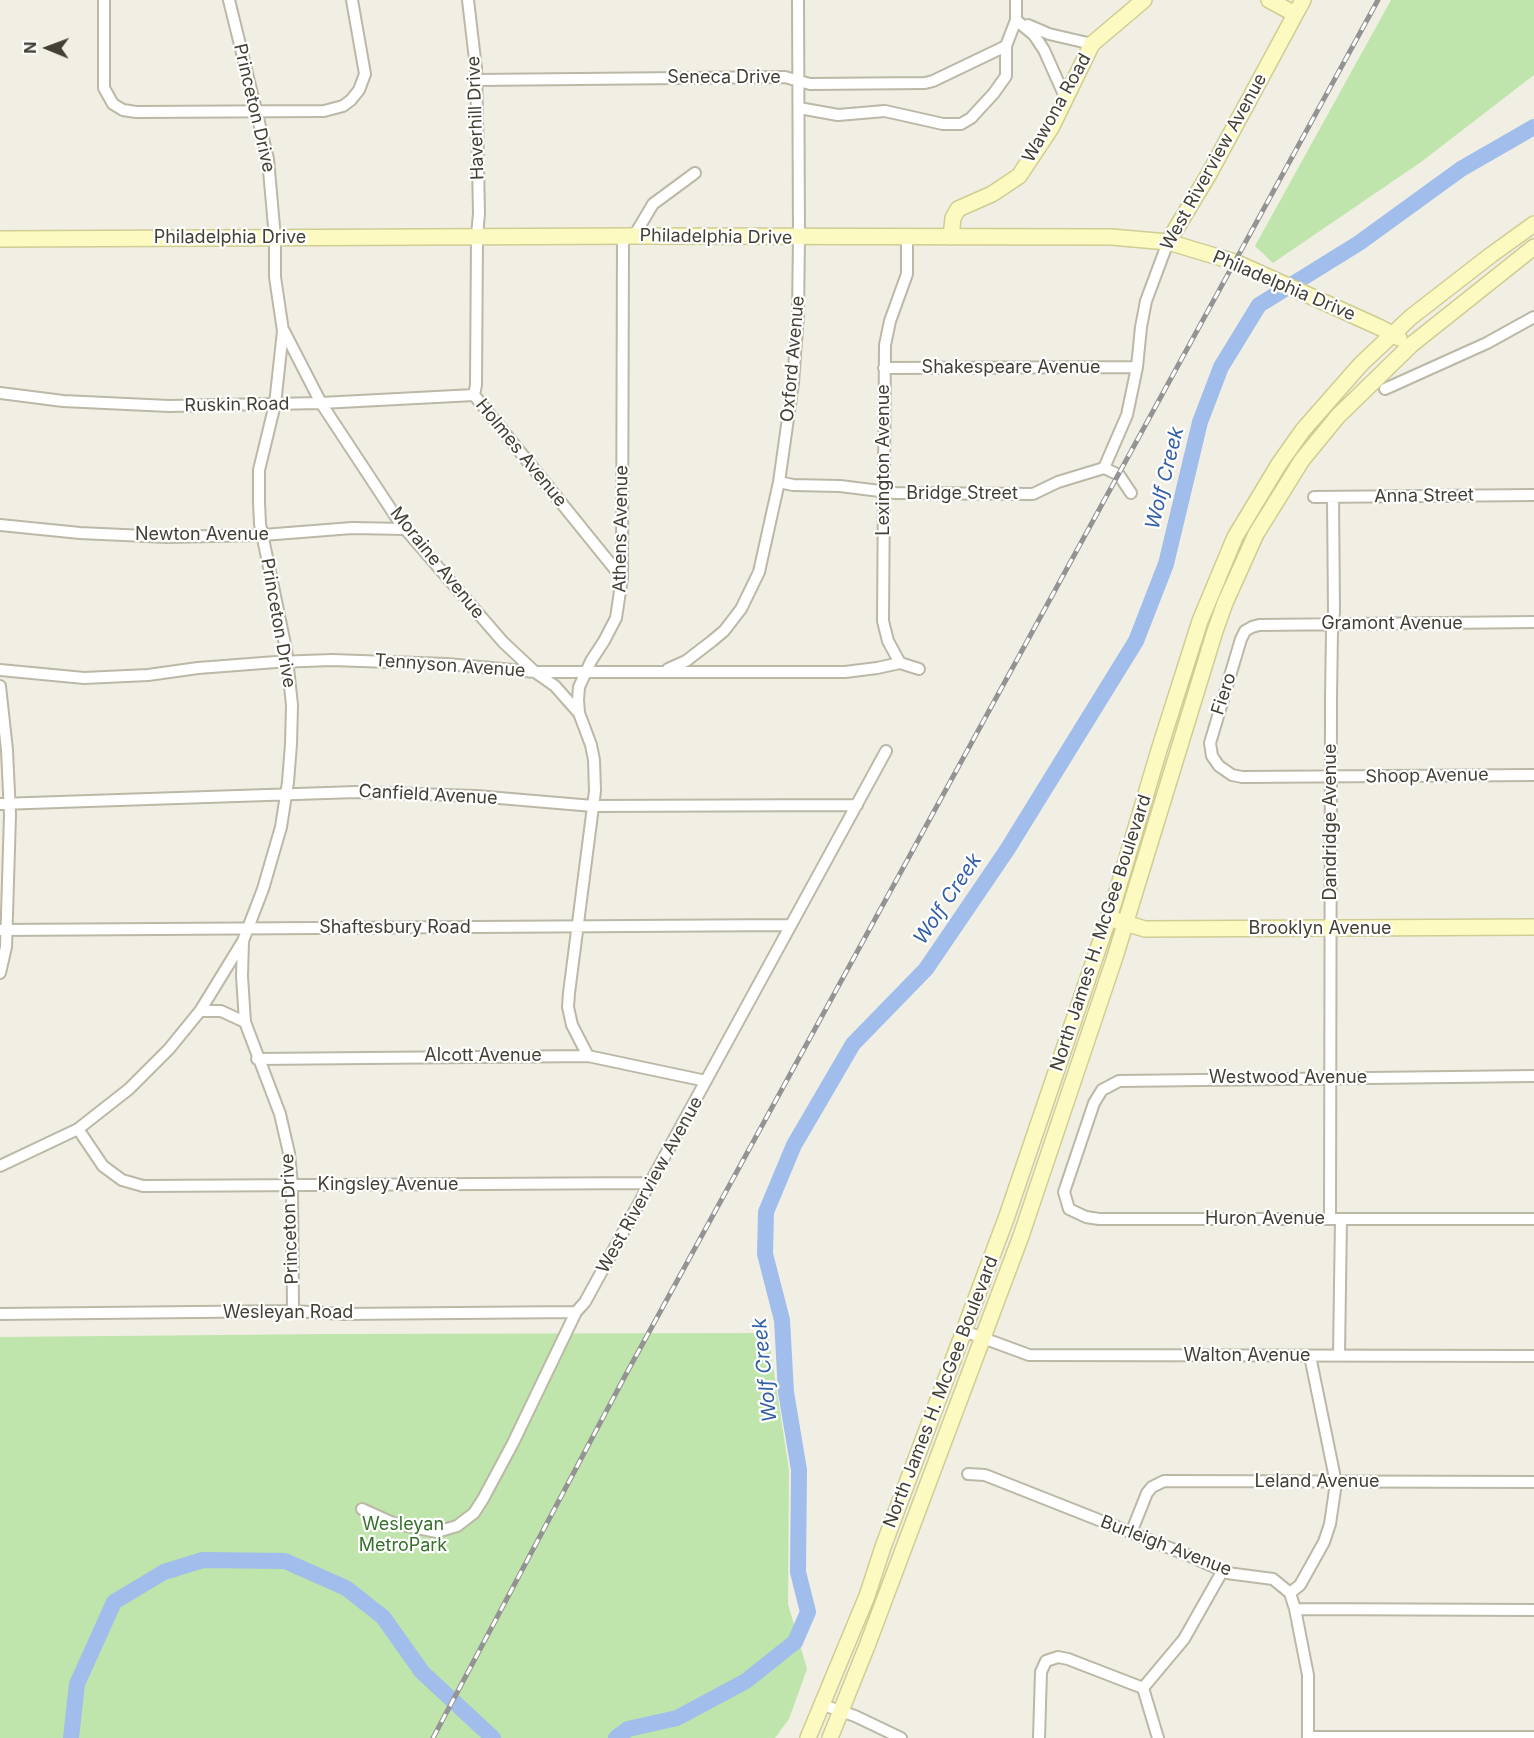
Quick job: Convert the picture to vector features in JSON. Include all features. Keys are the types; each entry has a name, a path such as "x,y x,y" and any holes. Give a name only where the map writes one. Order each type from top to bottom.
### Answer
{"main road":[{"name":"Wawona Road","path":"951,237 953,218 958,209 993,194 1019,176 1051,128 1092,44 1144,0"},
{"path":"1269,0 1295,14"},
{"name":"West Riverview Avenue","path":"1168,242 1209,174 1303,0"},
{"name":"North James H. McGee Boulevard","path":"808,1738 867,1596 883,1547 1007,1216 1108,918 1200,621 1234,537 1274,471 1331,396 1392,334 1491,255 1534,224"},
{"name":"Philadelphia Drive","path":"0,239 1098,236 1168,242 1235,262 1353,315 1411,345"},
{"name":"North James H. McGee Boulevard","path":"830,1738 842,1712 1060,1124 1070,1088 1105,988 1215,632 1256,534 1302,460 1324,431 1411,345 1534,246"},
{"name":"Brooklyn Avenue","path":"1108,918 1145,929 1534,927"}],"street":[{"path":"104,0 104,84 106,93 113,104 130,112 324,111 343,106 351,100 361,86 365,68 352,0"},
{"name":"Princeton Drive","path":"229,0 268,159 275,237 275,278 284,331 275,404 259,470 259,502 263,535 288,661 292,705 291,734 286,793 273,858 243,941 242,989 245,1022 284,1130 289,1153 292,1186 293,1311"},
{"name":"Haverhill Drive","path":"468,0 476,80 479,213 477,236"},
{"name":"Oxford Avenue","path":"663,672 686,661 712,641 724,631 741,609 759,572 778,482 795,352 800,237 798,0"},
{"path":"799,108 838,115 885,111 943,124 961,124 971,118 1006,76 1006,46 1016,20 1016,0"},
{"path":"1016,20 1049,34 1092,44"},
{"path":"1016,20 1034,35 1044,50 1065,97"},
{"name":"Seneca Drive","path":"476,80 785,77 810,84 925,83 958,70 1006,46"},
{"path":"629,236 653,204 694,173"},
{"name":"Holmes Avenue","path":"477,236 476,385 474,395 622,578"},
{"name":"Athens Avenue","path":"588,1056 572,1025 568,1007 595,791 591,745 579,712 579,687 616,618 622,578 629,236"},
{"name":"Lexington Avenue","path":"900,663 888,641 883,621 884,368 885,345 890,321 907,274 908,238"},
{"name":"West Riverview Avenue","path":"1104,468 1127,415 1137,367 1146,301 1168,242"},
{"path":"1385,389 1487,343 1534,317"},
{"name":"Moraine Avenue","path":"284,331 321,403 405,529 503,642 535,672 555,686 579,712"},
{"name":"Shakespeare Avenue","path":"884,368 1137,367"},
{"name":"Ruskin Road","path":"0,393 63,401 133,405 321,403 474,395"},
{"path":"1104,468 1119,475 1131,493"},
{"name":"Bridge Street","path":"778,482 896,493 1033,494 1058,482 1104,468"},
{"name":"Anna Street","path":"1314,497 1534,495"},
{"name":"Dandridge Avenue","path":"1333,497 1330,1078 1339,1355"},
{"name":"Newton Avenue","path":"0,525 114,535 209,537 352,528 405,529"},
{"name":"Gramont Avenue","path":"1250,628 1259,625 1534,622"},
{"name":"Fiero","path":"1216,762 1211,751 1210,735 1241,639 1245,631 1250,628"},
{"name":"Tennyson Avenue","path":"0,670 58,677 109,677 288,661 369,660 535,672 845,672 900,663"},
{"path":"900,663 919,669"},
{"path":"0,686 5,803 4,930 6,947 0,973"},
{"name":"West Riverview Avenue","path":"362,1509 393,1523 437,1532 458,1526 474,1513 513,1443 576,1312 585,1302 886,751"},
{"name":"Shoop Avenue","path":"1216,762 1228,773 1242,777 1534,775"},
{"name":"Canfield Avenue","path":"5,803 286,793 421,793 593,806 857,805"},
{"name":"Shaftesbury Road","path":"4,930 790,925"},
{"path":"0,1166 78,1129 115,1101 149,1070 200,1011 243,941"},
{"path":"200,1011 221,1011 245,1022"},
{"name":"Alcott Avenue","path":"257,1059 588,1056 706,1081"},
{"name":"Westwood Avenue","path":"1080,1142 1097,1097 1102,1090 1119,1081 1534,1076"},
{"name":"Kingsley Avenue","path":"78,1129 103,1166 112,1174 133,1184 151,1186 650,1184"},
{"name":"Huron Avenue","path":"1080,1142 1064,1192 1069,1209 1086,1217 1534,1219"},
{"name":"Wesleyan Road","path":"0,1314 293,1311 343,1314 576,1312"},
{"name":"Walton Avenue","path":"964,1331 1029,1355 1534,1356"},
{"path":"1310,1356 1336,1483 1330,1524 1324,1542 1300,1585 1290,1593 1308,1675 1308,1738 1534,1737"},
{"name":"Burleigh Avenue","path":"968,1474 985,1475 1227,1573 1273,1579 1290,1593"},
{"name":"Leland Avenue","path":"1131,1533 1147,1493 1152,1487 1164,1481 1534,1482"},
{"path":"1143,1688 1184,1640 1223,1570"},
{"path":"1294,1609 1534,1610"},
{"path":"1039,1738 1041,1672 1046,1661 1054,1658 1068,1659 1143,1688"},
{"path":"1143,1688 1158,1738"},
{"path":"823,1705 901,1738"}],"green space":[{"path":"1391,0 1534,0 1534,75 1421,162 1273,263 1255,246"},
{"name":"Wesleyan MetroPark","path":"768,1333 789,1470 788,1604 807,1669 789,1719 775,1738 0,1738 0,1337"}],"waterway":[{"name":"Wolf Creek","path":"616,1738 628,1729 677,1718 746,1681 795,1642 808,1612 798,1572 799,1470 786,1392 782,1320 765,1254 766,1212 794,1145 853,1044 926,969 1007,850 1136,641 1166,564 1200,422 1221,367 1259,305 1359,243 1461,169 1534,127"},
{"name":"Wolf Creek","path":"71,1738 77,1684 114,1602 164,1572 203,1560 285,1561 346,1588 383,1617 422,1672 493,1738"}],"railway":[{"path":"433,1738 625,1376 1378,0"}]}
